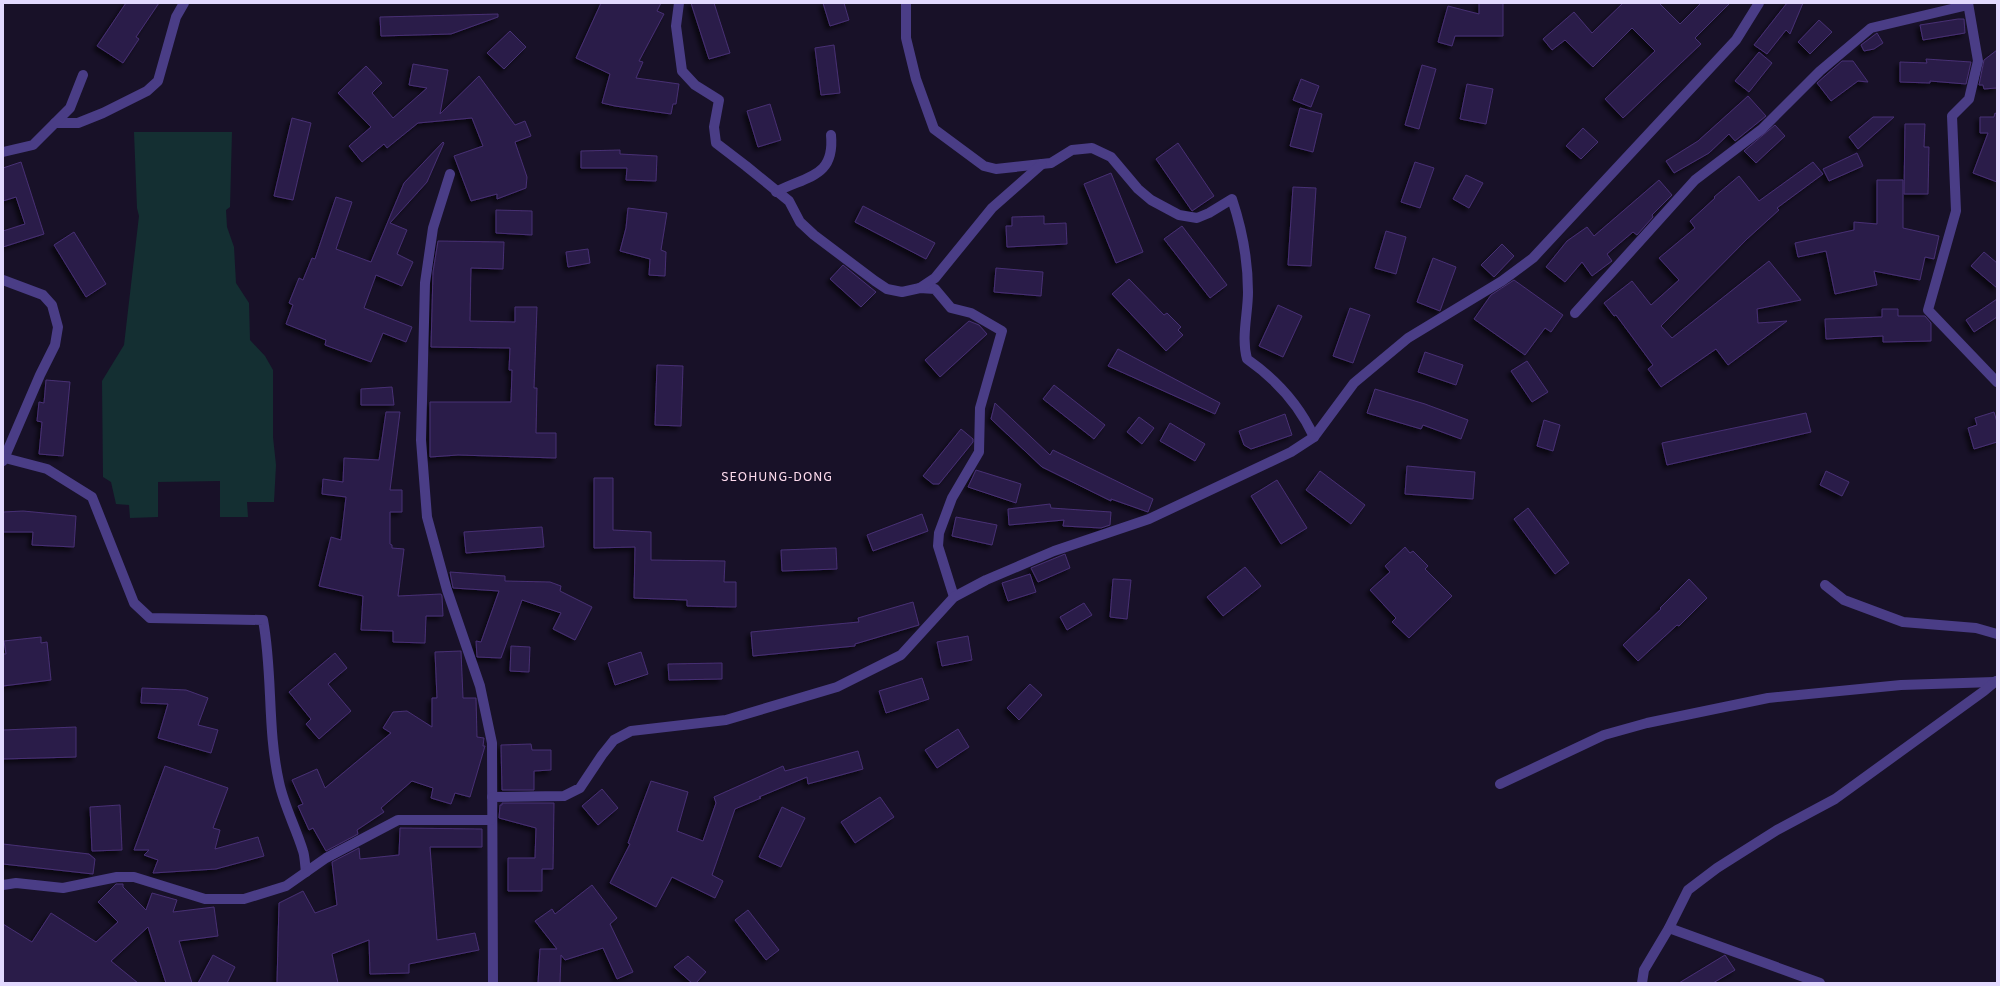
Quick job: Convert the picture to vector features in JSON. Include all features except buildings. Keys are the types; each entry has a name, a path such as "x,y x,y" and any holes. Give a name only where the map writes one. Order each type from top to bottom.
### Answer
{"street":[{"path":"54,124 78,124 147,91 158,81 176,17 184,3"},
{"path":"679,3 676,26 682,71 695,84 719,100 714,127 716,143 789,201 800,222 814,235 887,289 902,292 920,288 935,290 951,308 971,314 1002,331 980,408 979,452 952,498 940,533 938,546 954,597"},
{"path":"906,3 906,38 916,79 934,129 984,166 996,169 1051,163 1072,150 1092,148 1111,157 1138,189 1151,200 1179,215 1197,218 1209,213 1232,199 1242,229 1246,259 1248,292 1244,347 1247,359 1268,374 1291,398 1306,419 1314,437"},
{"path":"492,797 564,796 580,788 602,754 614,740 631,732 726,720 837,687 901,655 954,597 986,580 1054,550 1149,519 1291,452 1314,437 1354,383 1408,338 1502,281 1533,258 1736,40 1759,3"},
{"path":"1575,314 1695,180 1762,129 1820,71 1871,28 1968,4 1978,62 1969,99 1952,116 1956,211 1928,310 1997,382"},
{"path":"3,152 33,145 70,108 83,75"},
{"path":"776,192 814,175 825,166 831,157 831,135"},
{"path":"920,288 935,278 992,208 1042,164"},
{"path":"450,174 433,228 425,283 421,440 427,517 447,590 480,686 488,717 492,743 491,820 493,983"},
{"path":"3,280 43,295 52,305 58,328 55,345 40,375 4,459 47,469 92,497 134,602 150,618 263,620 266,638 272,724 279,782 294,830 304,852 306,872"},
{"path":"1825,585 1844,600 1903,622 1976,628 1997,634"},
{"path":"1500,784 1604,735 1677,717 1768,698 1901,685 1996,681"},
{"path":"1642,983 1644,970 1669,928 1688,890 1717,868 1777,830 1835,799 1996,681"},
{"path":"3,885 16,883 63,888 117,877 134,877 205,899 244,899 286,886 326,858 398,820 491,820"},
{"path":"1669,928 1820,983"}],"green space":[{"path":"134,132 232,132 230,207 226,210 227,227 234,247 236,283 249,303 250,340 265,356 273,370 273,437 276,465 274,502 247,502 248,517 220,517 220,481 158,482 158,517 130,518 129,505 116,504 111,482 103,477 102,381 124,345 139,216 137,208"}],"district":[{"name":"SEOHUNG-DONG","path":"777,477"}]}
